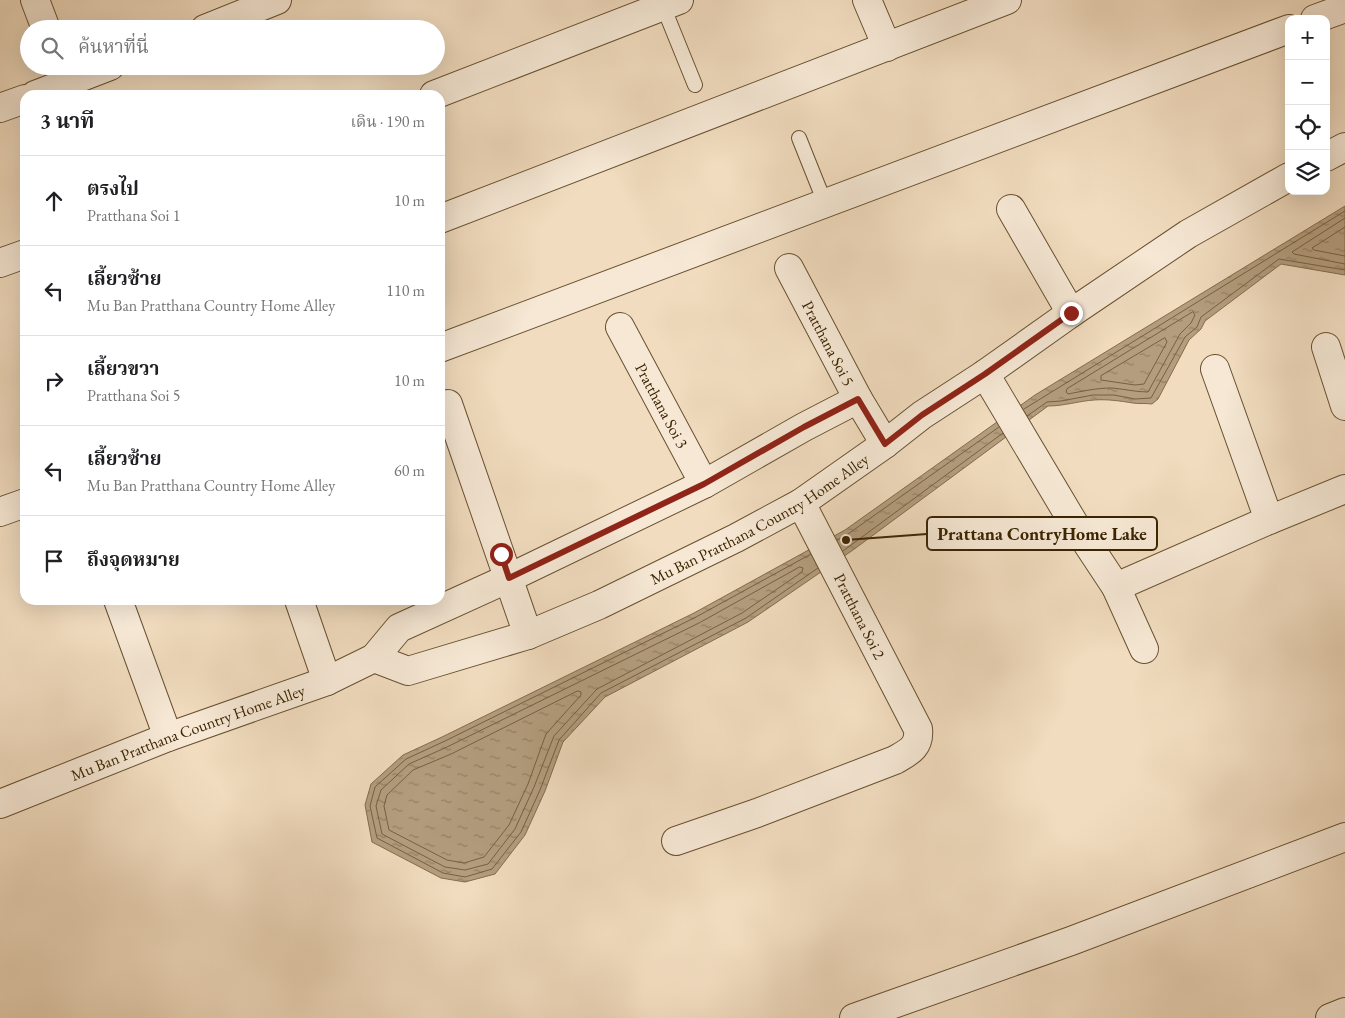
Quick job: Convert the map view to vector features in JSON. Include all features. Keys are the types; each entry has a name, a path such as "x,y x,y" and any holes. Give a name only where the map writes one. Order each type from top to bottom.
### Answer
{"street":[{"path":"35,0 43,20"},
{"path":"227,20 277,0"},
{"path":"867,0 887,47"},
{"path":"445,217 1006,0"},
{"path":"445,91 671,3"},
{"path":"1326,15 1345,8"},
{"path":"445,346 1285,30"},
{"path":"47,90 85,75"},
{"path":"0,108 20,101"},
{"path":"1330,155 1345,147"},
{"name":"Mu Ban Pratthana Country Home Alley","path":"374,658 408,671 528,636 599,605 736,538 801,503 885,444 922,415 991,385 1071,313 1188,234 1285,179"},
{"path":"1011,209 1071,313"},
{"path":"0,263 20,256"},
{"name":"Pratthana Soi 5","path":"789,268 858,399 885,444"},
{"name":"Pratthana Soi 3","path":"620,327 704,484"},
{"path":"1326,347 1345,406"},
{"path":"1215,369 1268,520"},
{"path":"991,385 1073,522 1116,587 1144,650"},
{"name":"Mu Ban Pratthana Country Home Alley","path":"0,804 168,737 327,681 374,658 399,628 509,578 704,484 804,427 858,399"},
{"path":"448,404 528,636"},
{"path":"1116,587 1164,568 1268,520 1345,489"},
{"name":"Pratthana Soi 2","path":"676,841 757,813 895,760 909,752 916,745 919,737 918,729 801,503"},
{"path":"0,512 20,505"},
{"path":"120,605 168,737"},
{"path":"301,605 327,681"},
{"path":"854,1018 1071,941 1345,837"},
{"path":"1330,1018 1345,1012"}],"lane":[{"path":"671,3 695,85"},
{"path":"799,138 825,203"}],"water":[{"path":"1345,206 1345,275 1281,264 1205,321 1201,329 1189,340 1158,399 1152,404 1099,400 1048,406 853,550 748,622 605,697 563,742 545,791 525,835 495,874 465,882 441,878 372,842 365,805 371,784 403,755 694,613 845,530 1035,395"}],"place":[{"name":"Prattana ContryHome Lake","path":"846,540"}],"route":[{"path":"501,554 509,578 704,484 804,427 858,399 885,444 922,415 985,374 1071,313"}]}
